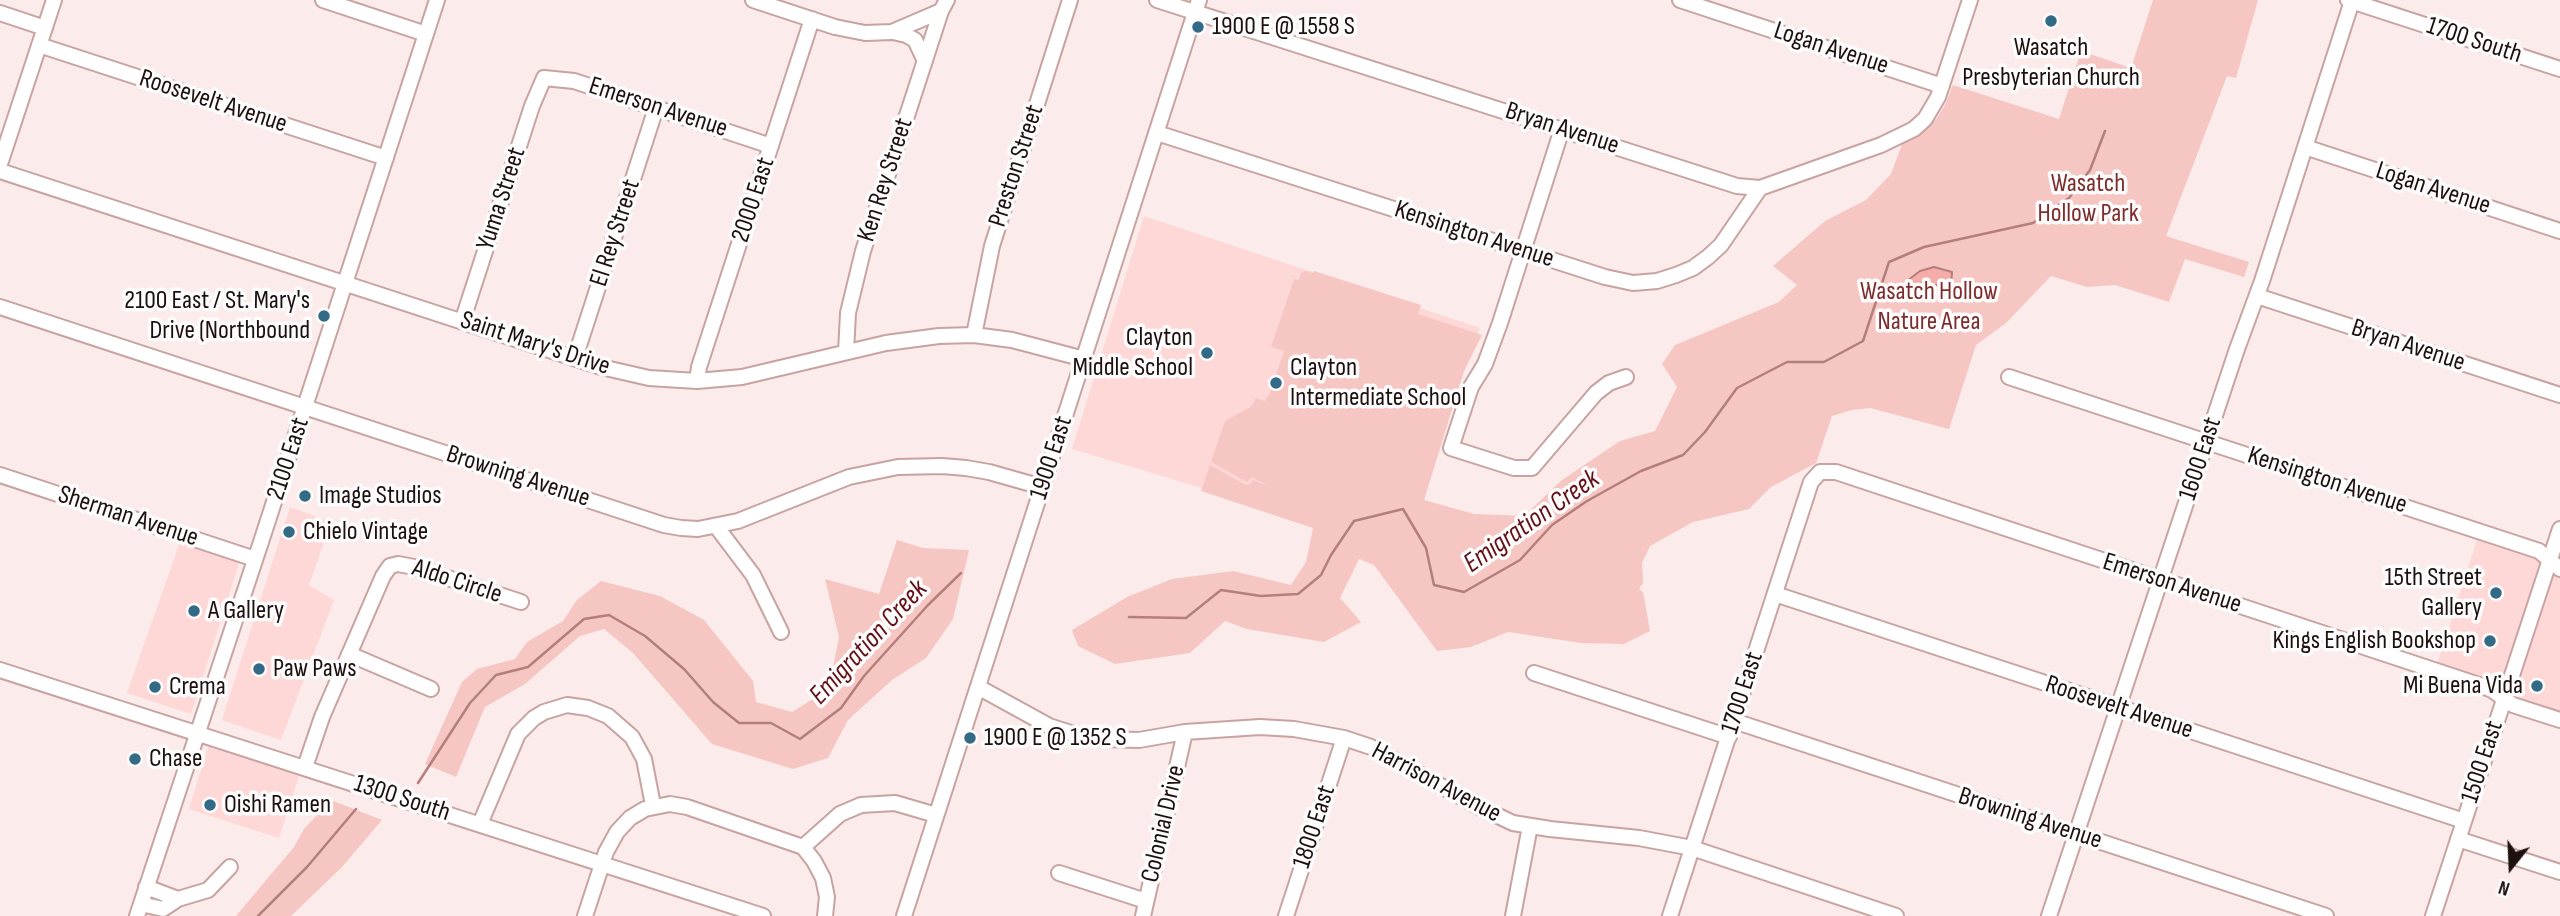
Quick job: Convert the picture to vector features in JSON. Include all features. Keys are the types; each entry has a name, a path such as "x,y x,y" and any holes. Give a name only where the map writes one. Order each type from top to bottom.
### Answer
{"street":[{"path":"0,164 54,0"},
{"path":"323,0 426,34"},
{"name":"2100 East","path":"139,910 437,0"},
{"path":"753,0 852,32 892,32 906,35 915,40 925,61"},
{"name":"Preston Street","path":"974,335 992,246 1070,0"},
{"name":"Bryan Avenue","path":"1157,0 1197,6 1562,130 1737,186 1760,188 1900,137 1925,119 1942,86"},
{"name":"Logan Avenue","path":"1680,0 1942,86"},
{"path":"1942,86 1970,0"},
{"name":"1700 South","path":"2350,1 2560,69"},
{"name":"1600 East","path":"2049,916 2236,349 2257,296 2350,1"},
{"path":"892,32 944,5"},
{"name":"Ken Rey Street","path":"846,352 846,328 855,282 944,5"},
{"name":"1900 East","path":"904,916 1197,6"},
{"path":"0,13 45,28"},
{"name":"2000 East","path":"697,381 699,367 812,19"},
{"name":"Roosevelt Avenue","path":"39,45 386,159"},
{"name":"Emerson Avenue","path":"544,78 574,80 771,146"},
{"name":"Yuma Street","path":"462,321 532,106 544,78"},
{"name":"El Rey Street","path":"575,358 656,108"},
{"path":"1562,130 1485,363 1471,387 1451,448 1514,468 1532,468 1595,393 1609,383 1626,377"},
{"name":"Kensington Avenue","path":"1157,133 1605,277 1633,283 1657,281 1693,268 1709,257 1721,245 1760,188"},
{"name":"Logan Avenue","path":"2305,147 2560,231"},
{"name":"Saint Mary's Drive","path":"0,171 575,358 649,378 697,381 742,377 913,339 974,335 1028,344 1084,359"},
{"name":"Bryan Avenue","path":"2257,296 2560,395"},
{"name":"Browning Avenue","path":"0,307 664,525 698,529 738,521 849,477 898,467 965,468 1042,487"},
{"name":"Kensington Avenue","path":"2009,377 2539,551 2555,565"},
{"name":"Emerson Avenue","path":"1820,472 1836,472 2488,688 2513,705 2560,720"},
{"name":"1700 East","path":"1670,916 1811,482 1820,472"},
{"name":"Sherman Avenue","path":"0,475 255,559"},
{"path":"716,526 753,575 781,632"},
{"name":"1500 East","path":"2433,916 2504,697 2555,565 2560,529"},
{"name":"Aldo Circle","path":"349,654 383,576 393,565 414,567 521,603"},
{"name":"Roosevelt Avenue","path":"1775,594 2464,821"},
{"path":"306,767 322,717 349,654 432,690"},
{"name":"1300 South","path":"0,670 763,916"},
{"path":"1534,673 1729,737"},
{"name":"Harrison Avenue","path":"978,687 1049,726 1102,739 1139,740 1185,732 1260,727 1294,729 1344,738 1385,754 1499,818 1530,827 1639,838 1692,848 1896,916"},
{"path":"480,824 518,734 534,718 566,705 589,708 608,716 632,737 644,759 653,805"},
{"name":"Browning Avenue","path":"1734,721 2326,916"},
{"name":"Colonial Drive","path":"1145,909 1185,732"},
{"name":"1800 East","path":"1286,916 1344,738"},
{"path":"803,847 840,814 861,805 895,803 936,815"},
{"path":"585,916 612,839 622,825 653,805 670,804 687,807 803,847 823,878 827,897 825,916"},
{"path":"1513,916 1530,827"},
{"path":"2458,839 2560,872"},
{"path":"139,910 160,910 178,899 208,890 230,867"},
{"path":"1059,873 1145,909"},
{"path":"146,887 178,899"}],"shaded area":[{"name":"Clayton Intermediate School","path":"1144,216 1480,328 1436,449 1295,449 1242,500 1072,449"},
{"path":"1934,267 1952,272 1951,285 1931,285 1925,281 1913,287 1907,285 1907,281 1920,271"},
{"path":"290,507 331,522 309,585 334,600 281,740 222,720"},
{"path":"2477,540 2538,560 2560,577 2560,714 2517,699 2437,664"},
{"path":"180,542 240,561 191,714 127,693"},
{"path":"208,747 299,776 279,838 189,809"}],"green space":[{"path":"2153,0 2258,0 2236,78 2227,76 2166,236 2249,262 2244,277 2185,259 2169,302 2115,285 2087,287 2051,276 2006,323 1976,345 1949,429 1870,408 1832,416 1816,463 1771,487 1749,509 1693,522 1650,546 1642,563 1643,583 1639,589 1643,592 1650,631 1624,644 1581,643 1508,632 1471,647 1437,651 1374,565 1359,559 1340,598 1361,622 1324,642 1247,629 1225,621 1190,653 1115,664 1078,646 1072,630 1127,597 1172,579 1233,571 1291,585 1306,562 1313,528 1201,491 1210,465 1246,485 1253,480 1266,485 1252,477 1247,482 1211,462 1225,421 1252,406 1256,398 1265,401 1269,396 1284,351 1271,347 1294,279 1299,280 1301,273 1314,271 1421,305 1418,314 1482,335 1464,371 1424,500 1474,514 1524,516 1562,480 1620,441 1655,431 1677,387 1662,364 1675,345 1779,302 1797,285 1773,266 1825,221 1866,200 1891,174 1904,139 1927,128 1937,118 1953,85 2059,119 2081,51 2128,67 2132,65"},
{"path":"897,540 923,548 969,550 953,619 926,658 892,680 848,720 828,758 793,769 712,744 633,653 604,629 580,636 525,684 485,707 456,777 425,764 462,682 477,669 515,659 527,642 563,621 577,600 601,581 660,596 704,620 753,681 756,702 792,712 816,697 832,673 839,637 825,579 879,594"},
{"path":"331,800 382,820 342,867 291,916 236,916 294,847 304,829"}],"waterway":[{"name":"Emigration Creek","path":"1129,617 1186,618 1221,590 1261,596 1298,594 1321,575 1354,521 1403,509 1426,548 1434,585 1464,592 1520,560 1552,525 1587,501 1641,471 1683,455 1705,432 1737,388 1787,362 1824,362 1863,341 1889,262 1924,247 2033,223 2069,198 2090,170 2105,131"},
{"name":"Emigration Creek","path":"418,783 470,703 496,675 528,667 584,619 609,615 645,636 684,669 713,702 739,723 771,723 800,739 841,708 864,676 961,573"},
{"name":"Emigration Creek","path":"258,916 307,867 356,809"}],"place":[{"name":"Wasatch Presbyterian Church","path":"2051,21"},
{"name":"1900 E @ 1558 S","path":"1198,27"},
{"name":"2100 East / St. Mary's Drive (Northbound","path":"324,316"},
{"name":"Clayton Middle School","path":"1207,353"},
{"name":"Clayton Intermediate School","path":"1276,383"},
{"name":"Image Studios","path":"305,496"},
{"name":"Chielo Vintage","path":"289,532"},
{"name":"15th Street Gallery","path":"2496,593"},
{"name":"A Gallery","path":"194,611"},
{"name":"Kings English Bookshop","path":"2490,641"},
{"name":"Paw Paws","path":"259,669"},
{"name":"Mi Buena Vida","path":"2537,686"},
{"name":"Crema","path":"155,687"},
{"name":"1900 E @ 1352 S","path":"970,738"},
{"name":"Chase","path":"135,759"},
{"name":"Oishi Ramen","path":"210,805"}],"park label":[{"name":"Wasatch Hollow Park","path":"2088,199"},
{"name":"Wasatch Hollow Nature Area","path":"1929,307"}]}
